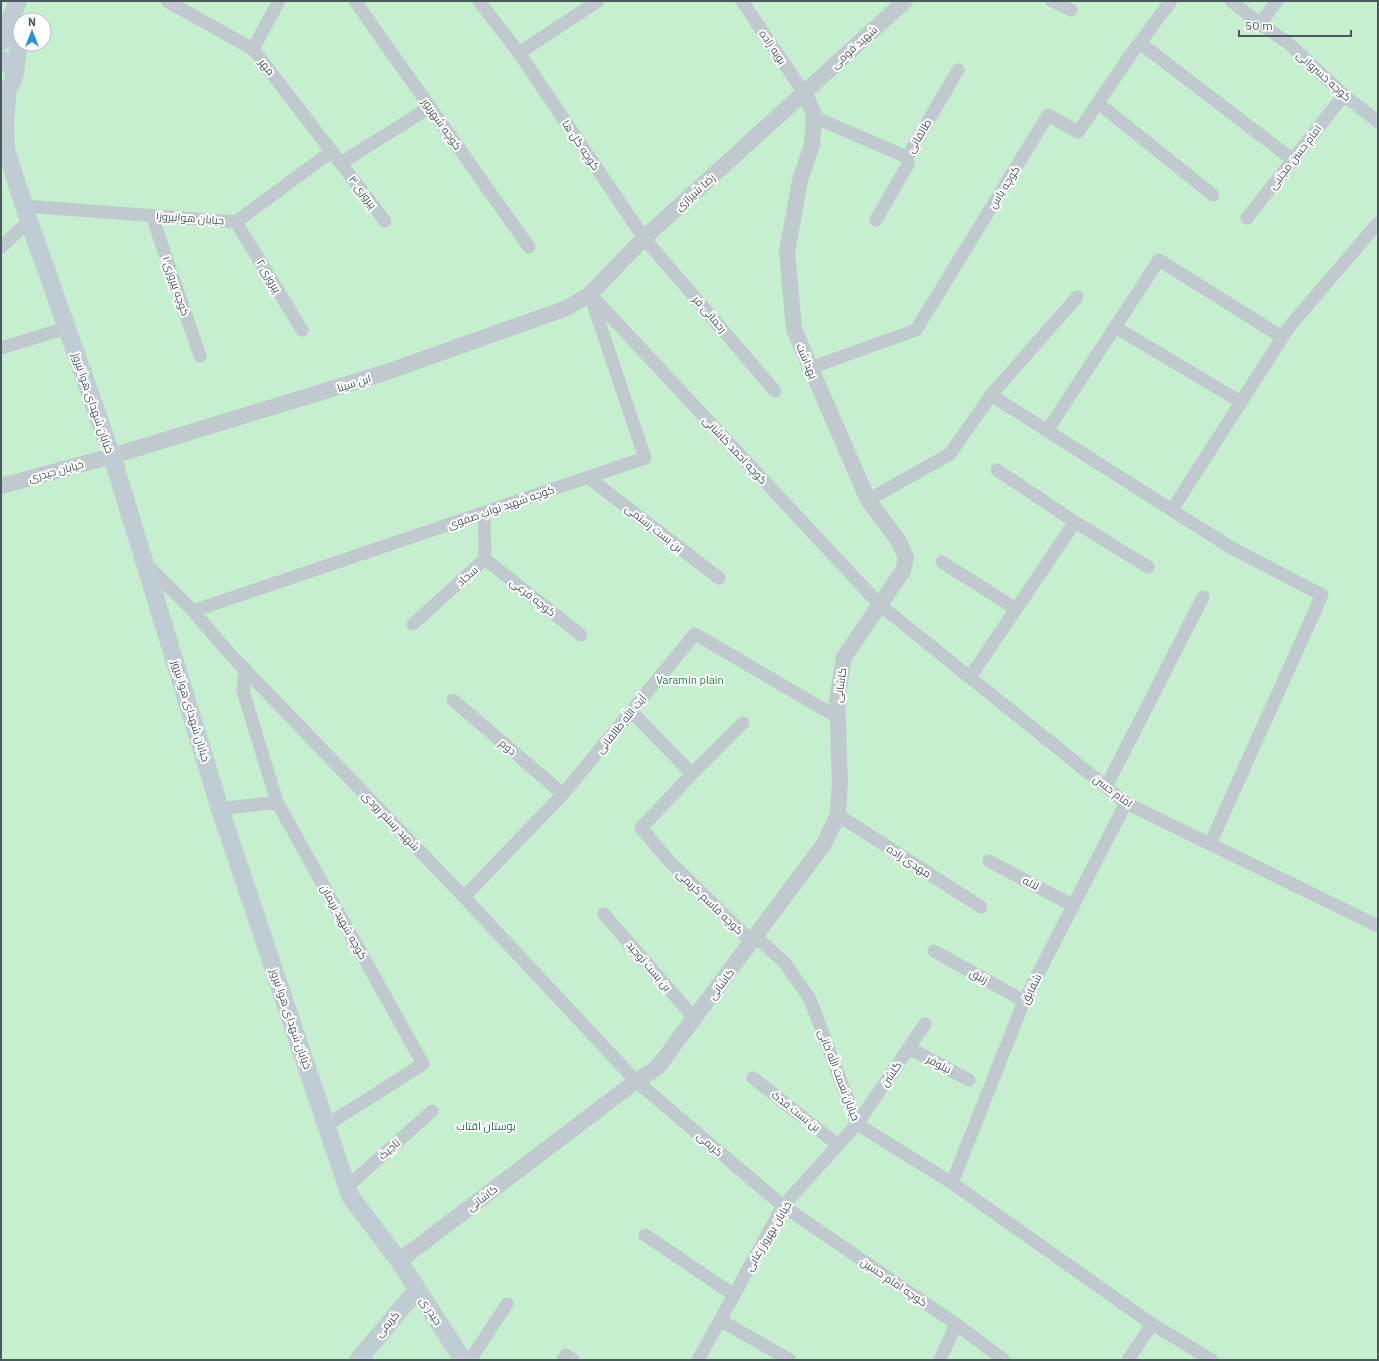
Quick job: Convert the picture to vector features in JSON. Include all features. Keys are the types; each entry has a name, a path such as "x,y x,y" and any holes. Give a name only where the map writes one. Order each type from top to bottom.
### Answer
{"main road":[{"path":"1,42 18,1"},
{"path":"22,12 24,1"},
{"name":"خیابان شهدای هوا نیروز","path":"15,52 8,85 4,142 27,213 112,456 220,809 350,1196 399,1261"},
{"path":"1,60 11,65 8,85"},
{"name":"حیدر ی","path":"399,1261 463,1360"},
{"name":"کریمی","path":"358,1360 417,1290"}],"street":[{"name":"مهر","path":"167,1 253,49 341,163"},
{"path":"253,49 279,1"},
{"name":"کوچه شهریور","path":"355,1 529,247"},
{"name":"کوچه گل ها","path":"479,1 519,53 644,238"},
{"path":"519,53 598,1"},
{"name":"بویه زاده","path":"742,1 804,93"},
{"name":"شهید قومی","path":"804,93 905,1"},
{"path":"1052,1 1071,10"},
{"name":"کوچه یاس","path":"810,368 916,330 1048,115 1078,132 1171,1"},
{"name":"کوچه خسروانی","path":"1231,1 1260,24 1287,42 1344,95 1378,122"},
{"path":"1260,24 1277,1"},
{"path":"1140,43 1293,160"},
{"name":"طالقانی","path":"814,117 907,157 958,70"},
{"name":"بهداشت","path":"804,93 814,117 812,145 800,180 787,252 794,329 868,500 898,540 906,557 902,571 880,605"},
{"name":"رضا شیرازی","path":"590,294 644,238 804,93"},
{"name":"امام حسن مجتبی","path":"1247,218 1344,95"},
{"path":"1098,103 1213,195"},
{"path":"341,163 430,107"},
{"name":"حیابان هوانیروز۱","path":"27,213 152,216 236,222 332,151"},
{"path":"876,220 908,164 907,157"},
{"name":"پیروزی ۳","path":"341,163 385,221"},
{"path":"1,247 27,213"},
{"name":"کوچه پیروزی ۱","path":"152,216 200,356"},
{"name":"پیروزی ۲","path":"236,222 302,330"},
{"path":"1172,510 1289,327 1378,224"},
{"name":"رحمانی فر","path":"644,238 775,391"},
{"path":"1047,431 1159,260 1282,337"},
{"name":"ابن سینا","path":"112,456 384,373 567,308 590,294"},
{"name":"کوچه شهید نواب صفوی","path":"193,611 645,458 590,294"},
{"name":"کوچه احمد کاشانی","path":"590,294 880,605"},
{"path":"868,500 950,454 991,395 1077,297"},
{"path":"1115,327 1241,402"},
{"path":"1,348 67,328"},
{"path":"991,395 1230,547 1322,594 1210,844"},
{"name":"خیابان حیدری","path":"1,486 112,456"},
{"path":"997,470 1075,522 1148,567"},
{"name":"بن بست رستمی","path":"588,478 719,578"},
{"name":"سجاد","path":"413,624 485,560 484,513"},
{"path":"970,677 1075,522"},
{"name":"کوچه فرعی","path":"485,560 581,635"},
{"name":"شهید رستم رودی","path":"144,562 193,611 229,653 464,897 636,1081"},
{"path":"942,562 1016,609"},
{"path":"1106,787 1202,597"},
{"name":"امام حسن","path":"880,605 1126,803 1378,926"},
{"name":"کاشانی","path":"399,1261 636,1081 657,1068 824,844 838,815 840,781 837,700 844,657 880,605"},
{"name":"آیت الله طالقانی","path":"464,897 563,794 695,634 837,717"},
{"name":"کوچه شهید نریمان","path":"245,668 243,691 277,802 423,1064 327,1125"},
{"name":"دوم","path":"453,700 563,794"},
{"path":"631,711 692,774 743,723"},
{"name":"کوچه قاسم کریمی","path":"692,774 641,828 669,861 754,939"},
{"path":"220,809 277,802"},
{"name":"شقایق","path":"952,1183 1024,1001 1126,803"},
{"name":"مهدی زاده","path":"838,815 981,907"},
{"name":"لاله","path":"989,861 1074,906"},
{"name":"بن بست توحید","path":"604,914 695,1019"},
{"name":"خیابان نعمت الله خانی","path":"754,939 785,963 810,999 857,1124 952,1183 1152,1324 1212,1360"},
{"name":"زنبق","path":"934,951 1024,1001"},
{"name":"گلشن","path":"857,1124 925,1024"},
{"name":"نیلوفر","path":"909,1048 969,1080"},
{"name":"بن بست فدک","path":"753,1078 838,1145"},
{"name":"کریمی","path":"636,1081 783,1206"},
{"name":"تاجیک","path":"347,1187 432,1111"},
{"name":"خیابان بهروز زغابی","path":"698,1360 783,1206 857,1124"},
{"name":"کوچه امام حسین","path":"783,1206 956,1324 1004,1360"},
{"path":"645,1235 734,1295"},
{"path":"470,1360 507,1304"},
{"path":"720,1320 790,1360"},
{"path":"940,1360 956,1324"},
{"path":"1128,1360 1152,1324"}],"green space":[{"name":"Varamin plain","path":"1,1 1378,1 1378,1360 1,1360"}],"park label":[{"name":"بوستان افتاب","path":"486,1126"}]}
